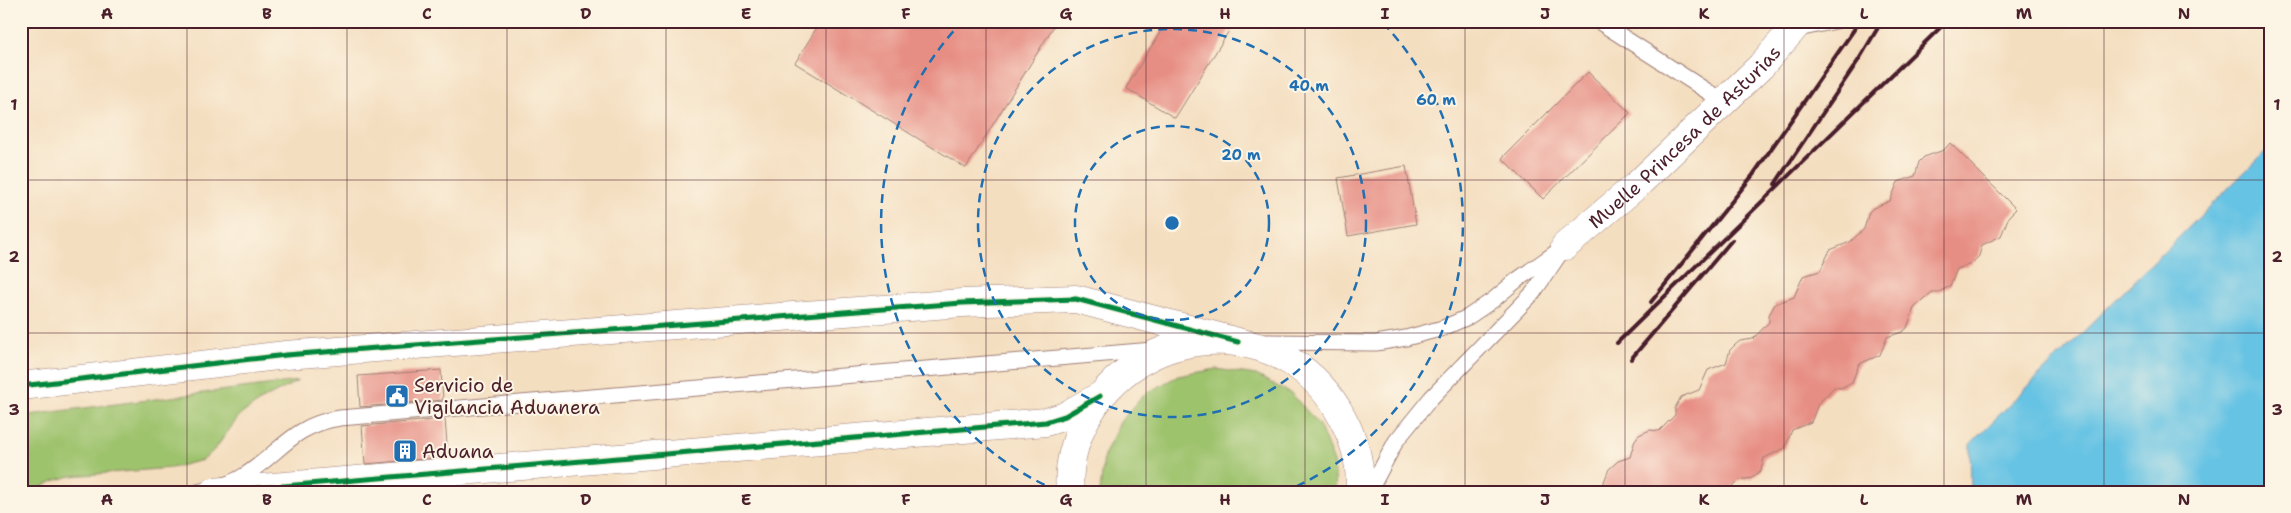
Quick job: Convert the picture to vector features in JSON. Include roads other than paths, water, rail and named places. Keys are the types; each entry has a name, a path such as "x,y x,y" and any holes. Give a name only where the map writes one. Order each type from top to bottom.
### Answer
{"street":[{"name":"Muelle Princesa de Asturias","path":"1565,246 1637,185 1761,66 1796,26"},
{"path":"21,386 286,355 962,303 1050,298 1076,299 1101,304 1276,353 1309,374 1336,404 1353,438 1361,477 1359,492"},
{"path":"1070,492 1073,454 1083,424 1100,396 1129,368 1165,349 1201,341 1238,342"},
{"path":"213,492 1046,422 1064,416 1100,396"}],"lane":[{"path":"1598,21 1724,102"},
{"path":"1796,26 1836,21"},
{"path":"1238,342 1376,343 1406,338 1434,330 1468,318 1565,246"},
{"path":"1369,492 1396,441 1431,398 1533,293 1565,246"},
{"path":"198,492 244,476 284,442 304,429 331,419 1165,349"}],"water":[{"path":"2270,147 2270,492 1971,492 1970,444"}],"railway":[{"path":"1651,302 1753,175 1860,21"},
{"path":"1775,184 1858,61 1882,21"},
{"path":"1617,343 1947,21"},
{"path":"1631,359 1732,240"}],"place":[{"name":"Servicio de Vigilancia Aduanera","path":"397,396"},
{"name":"Aduana","path":"405,451"}]}
